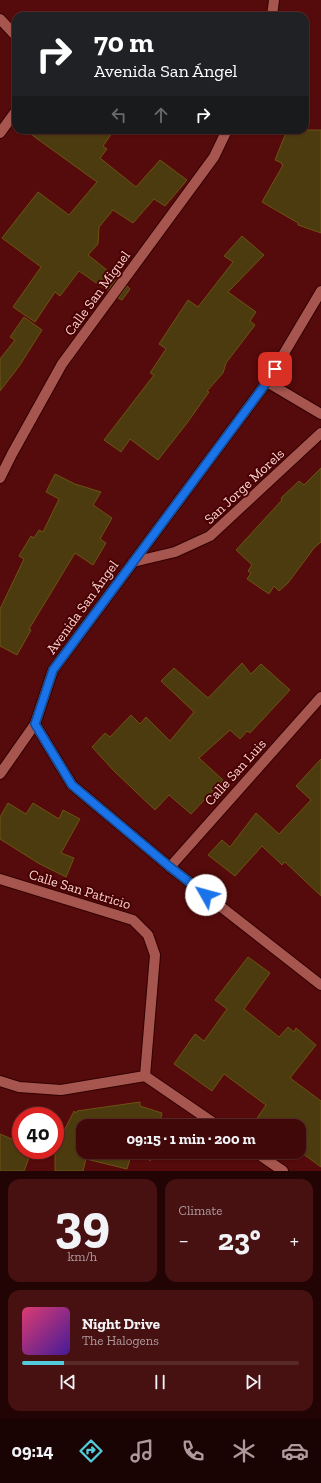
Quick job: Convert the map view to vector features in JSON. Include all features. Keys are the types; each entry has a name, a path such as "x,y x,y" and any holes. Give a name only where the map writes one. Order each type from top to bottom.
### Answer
{"street":[{"path":"272,12 274,0"},
{"path":"0,19 12,32"},
{"path":"0,133 12,116"},
{"name":"Calle San Miguel","path":"0,478 62,364 214,157 225,134"},
{"name":"Avenida San Ángel","path":"0,774 35,724 53,670 267,382 321,291"},
{"path":"267,382 321,414"},
{"name":"San Jorge Morels","path":"133,562 175,552 210,536 321,433"},
{"name":"Calle San Luis","path":"170,867 321,697"},
{"path":"35,724 72,785 170,867 319,980"},
{"name":"Calle San Patricio","path":"0,879 133,920 148,935 155,955 145,1076"},
{"path":"0,1081 19,1087 61,1090 145,1076 208,1119"},
{"path":"265,1159 283,1171"}],"building":[{"path":"309,130 321,130 321,233 298,225 298,223 262,202 283,165 275,160 285,134 309,134"},
{"path":"31,134 111,134 103,146 107,149 100,158 136,187 160,160 187,180 165,206 154,199 133,223 113,210 99,227 98,244 88,255 117,278 108,291 79,271 60,296 55,292 35,322 13,307 41,267 2,238 38,192 69,215 97,182"},
{"path":"242,236 264,255 228,292 256,312 250,321 255,325 226,363 223,373 207,391 209,392 158,460 130,439 121,452 104,440 154,375 150,373 166,349 159,344 188,300 198,307 233,262 224,256"},
{"path":"127,286 130,289 122,300 118,298"},
{"path":"24,317 42,330 20,365 0,391 0,359 15,340 10,337"},
{"path":"321,468 321,542 314,548 288,583 279,591 274,586 269,594 247,579 251,573 248,571 252,565 236,550 282,500 281,498 299,481 304,485"},
{"path":"55,474 75,484 101,492 93,505 112,518 100,539 106,543 93,565 75,553 29,629 31,630 17,655 0,646 0,609 24,559 19,556 31,536 34,538 39,530 43,532 59,499 46,492"},
{"path":"242,663 251,674 261,664 290,690 250,733 247,731 240,739 230,730 199,758 223,780 191,814 169,795 155,810 114,771 92,747 105,733 110,737 131,715 140,724 146,717 170,741 194,712 161,681 174,668 208,698"},
{"path":"321,759 321,896 285,862 282,865 262,846 235,876 208,855 222,840 230,847 256,813 279,834 311,800 296,786"},
{"path":"8,803 26,814 33,803 59,819 63,810 80,819 61,853 74,858 66,877 38,863 0,839 0,817"},
{"path":"248,957 270,973 244,1009 279,1037 288,1027 294,1032 296,1028 316,1045 290,1078 321,1101 321,1167 306,1156 306,1119 256,1119 266,1105 224,1074 212,1091 174,1064 195,1034 204,1041 227,1009 215,1000"},
{"path":"140,1102 140,1106 162,1113 161,1119 76,1119 76,1159 86,1159 83,1171 55,1171 55,1159 64,1159 64,1131 74,1111 76,1113 77,1111"},
{"path":"0,1134 12,1139 12,1159 29,1159 24,1171 0,1171"},
{"path":"86,1159 130,1159 127,1169"}],"route":[{"path":"206,895 72,785 35,724 53,670 267,382 275,369"}]}
